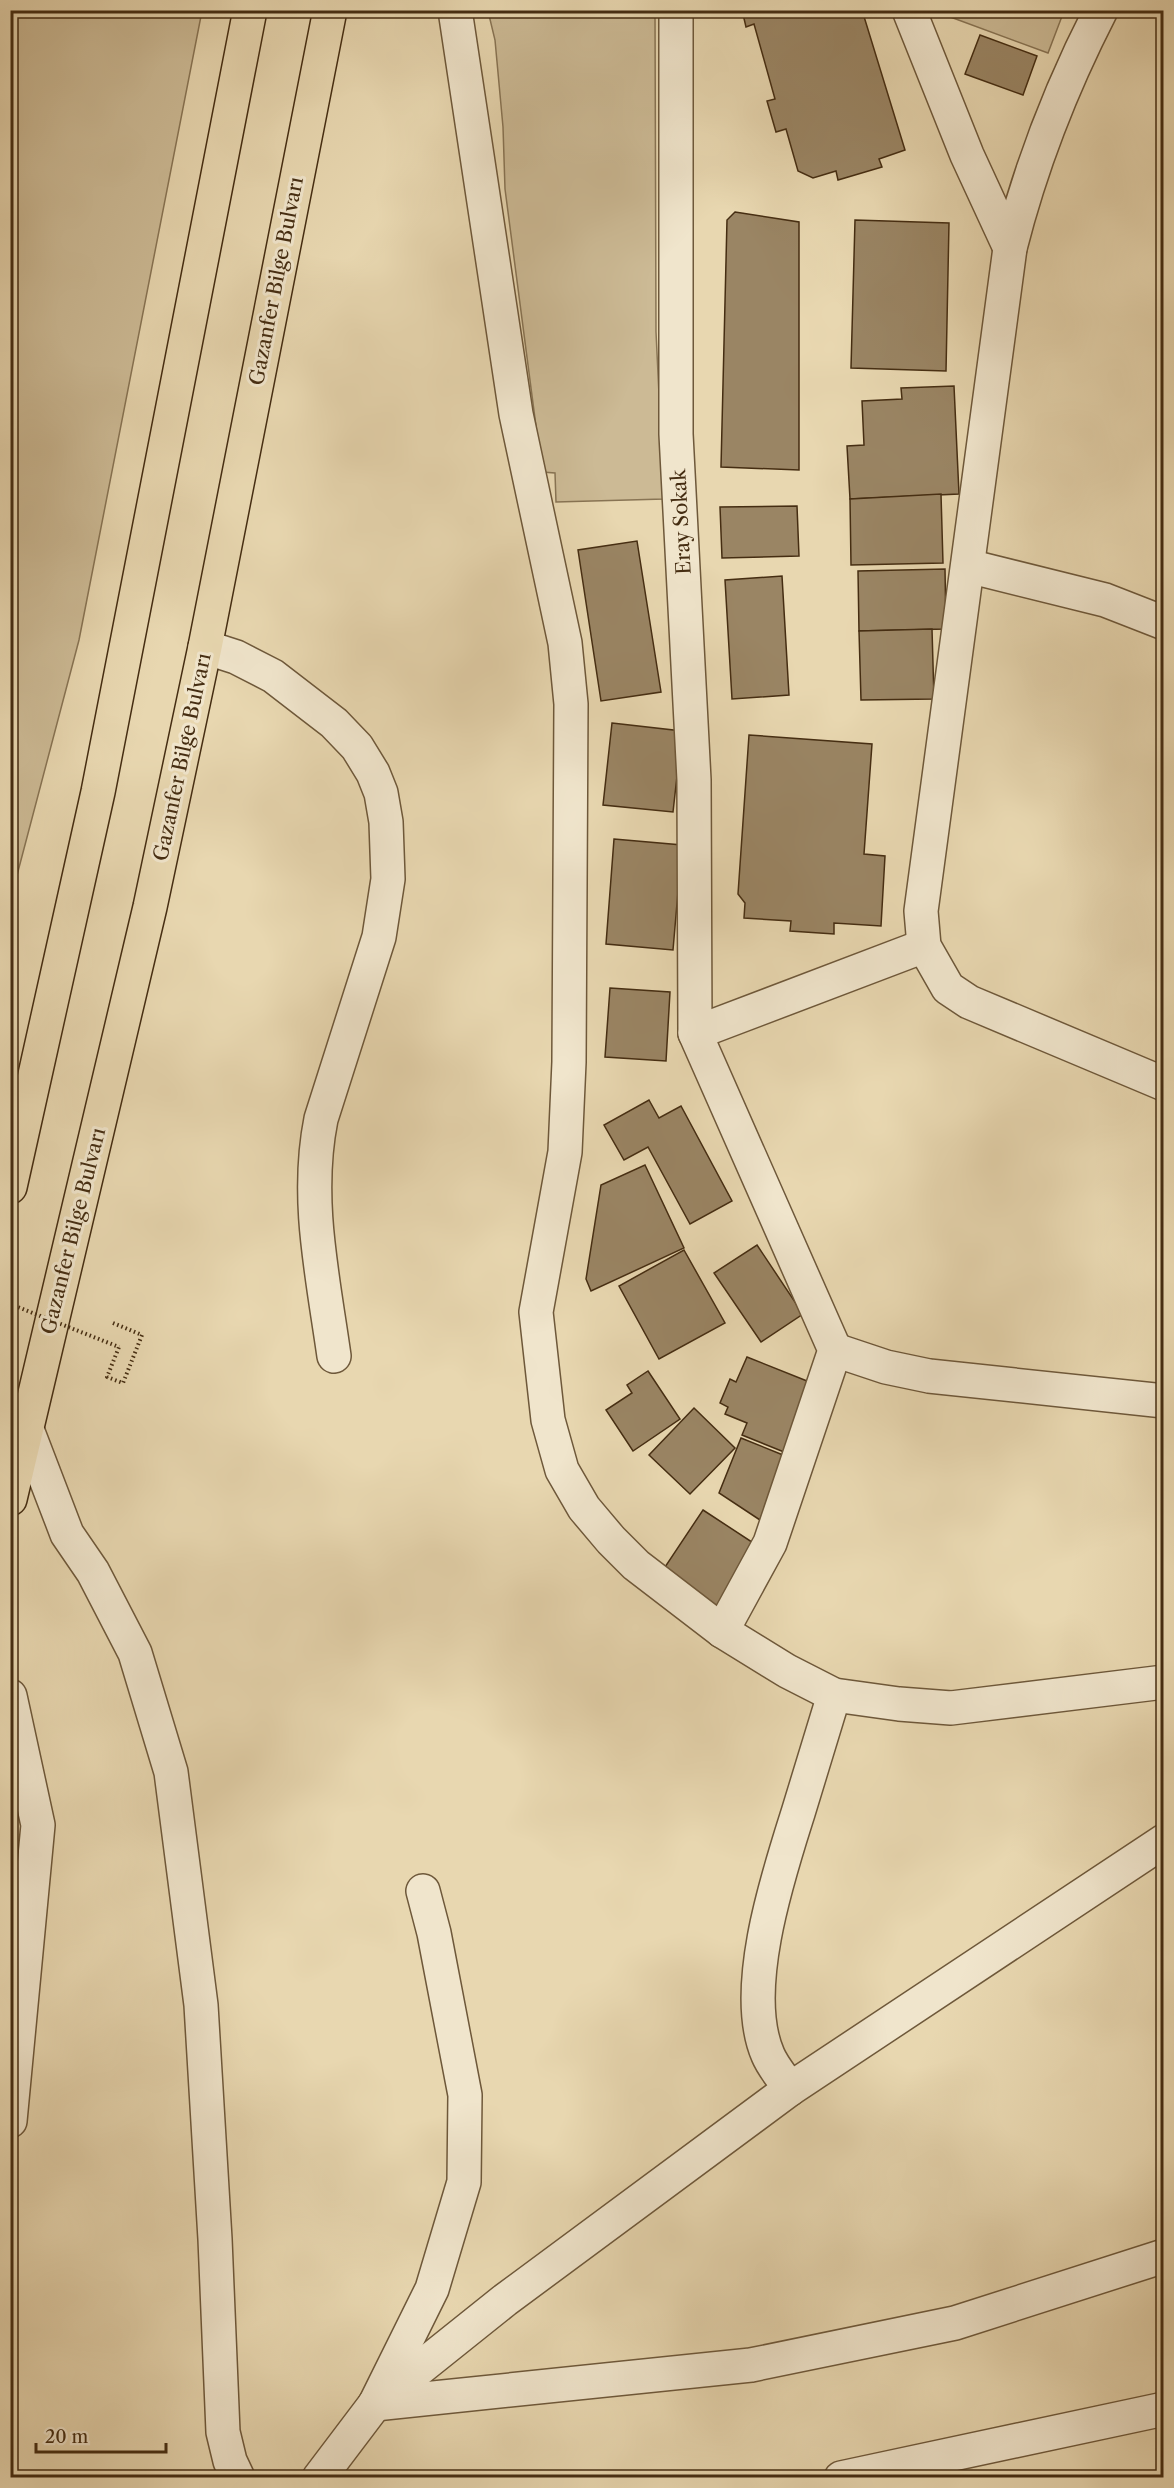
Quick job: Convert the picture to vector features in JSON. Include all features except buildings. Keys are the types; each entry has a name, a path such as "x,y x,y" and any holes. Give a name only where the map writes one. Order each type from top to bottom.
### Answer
{"main road":[{"path":"10,1187 98,792 250,10"},
{"name":"Gazanfer Bilge Bulvarı","path":"10,1499 118,1046 205,647 330,10"}],"street":[{"path":"455,10 516,414 565,643 571,704 569,1062 565,1152 536,1312 548,1420 562,1470 584,1508 636,1565 722,1631 787,1671 834,1695 899,1704 951,1707 1164,1682"},
{"name":"Eray Sokak","path":"676,10 676,434 694,780 695,1034"},
{"path":"909,10 967,155 1010,248"},
{"path":"1101,10 1044,137 1026,187 1010,248 921,911 924,946 948,988 969,1002 1164,1084"},
{"path":"968,566 1105,600 1164,623"},
{"path":"205,647 236,657 273,676 334,723 357,747 373,773 381,793 386,822 388,879 380,937 321,1119 316,1145 313,1182 314,1213 334,1356"},
{"path":"722,1631 770,1543 835,1350 695,1034 924,946"},
{"path":"835,1350 885,1367 929,1376 1164,1401"},
{"path":"26,1427 67,1534 93,1572 135,1653 171,1772 201,2005 215,2240 223,2432 230,2461 238,2478"},
{"path":"790,2089 768,2056 763,2041 759,2008 760,1971 770,1903 834,1695"},
{"path":"10,1696 38,1825 10,2121"},
{"path":"375,2404 505,2300 790,2089 1164,1841"},
{"path":"319,2478 375,2404 432,2289 464,2182 465,2095 434,1934 423,1891"},
{"path":"375,2404 751,2365 955,2323 1164,2256"},
{"path":"841,2478 1164,2409"}],"path":[{"path":"10,1304 119,1347 107,1377 123,1383 142,1335 113,1323"}],"shaded area":[{"path":"11,10 202,11 79,640 11,898"},
{"path":"947,10 1064,11 1048,53 945,15"},
{"path":"488,11 655,11 656,332 664,499 556,502 555,473 542,472 505,189 503,127 495,40"}]}
